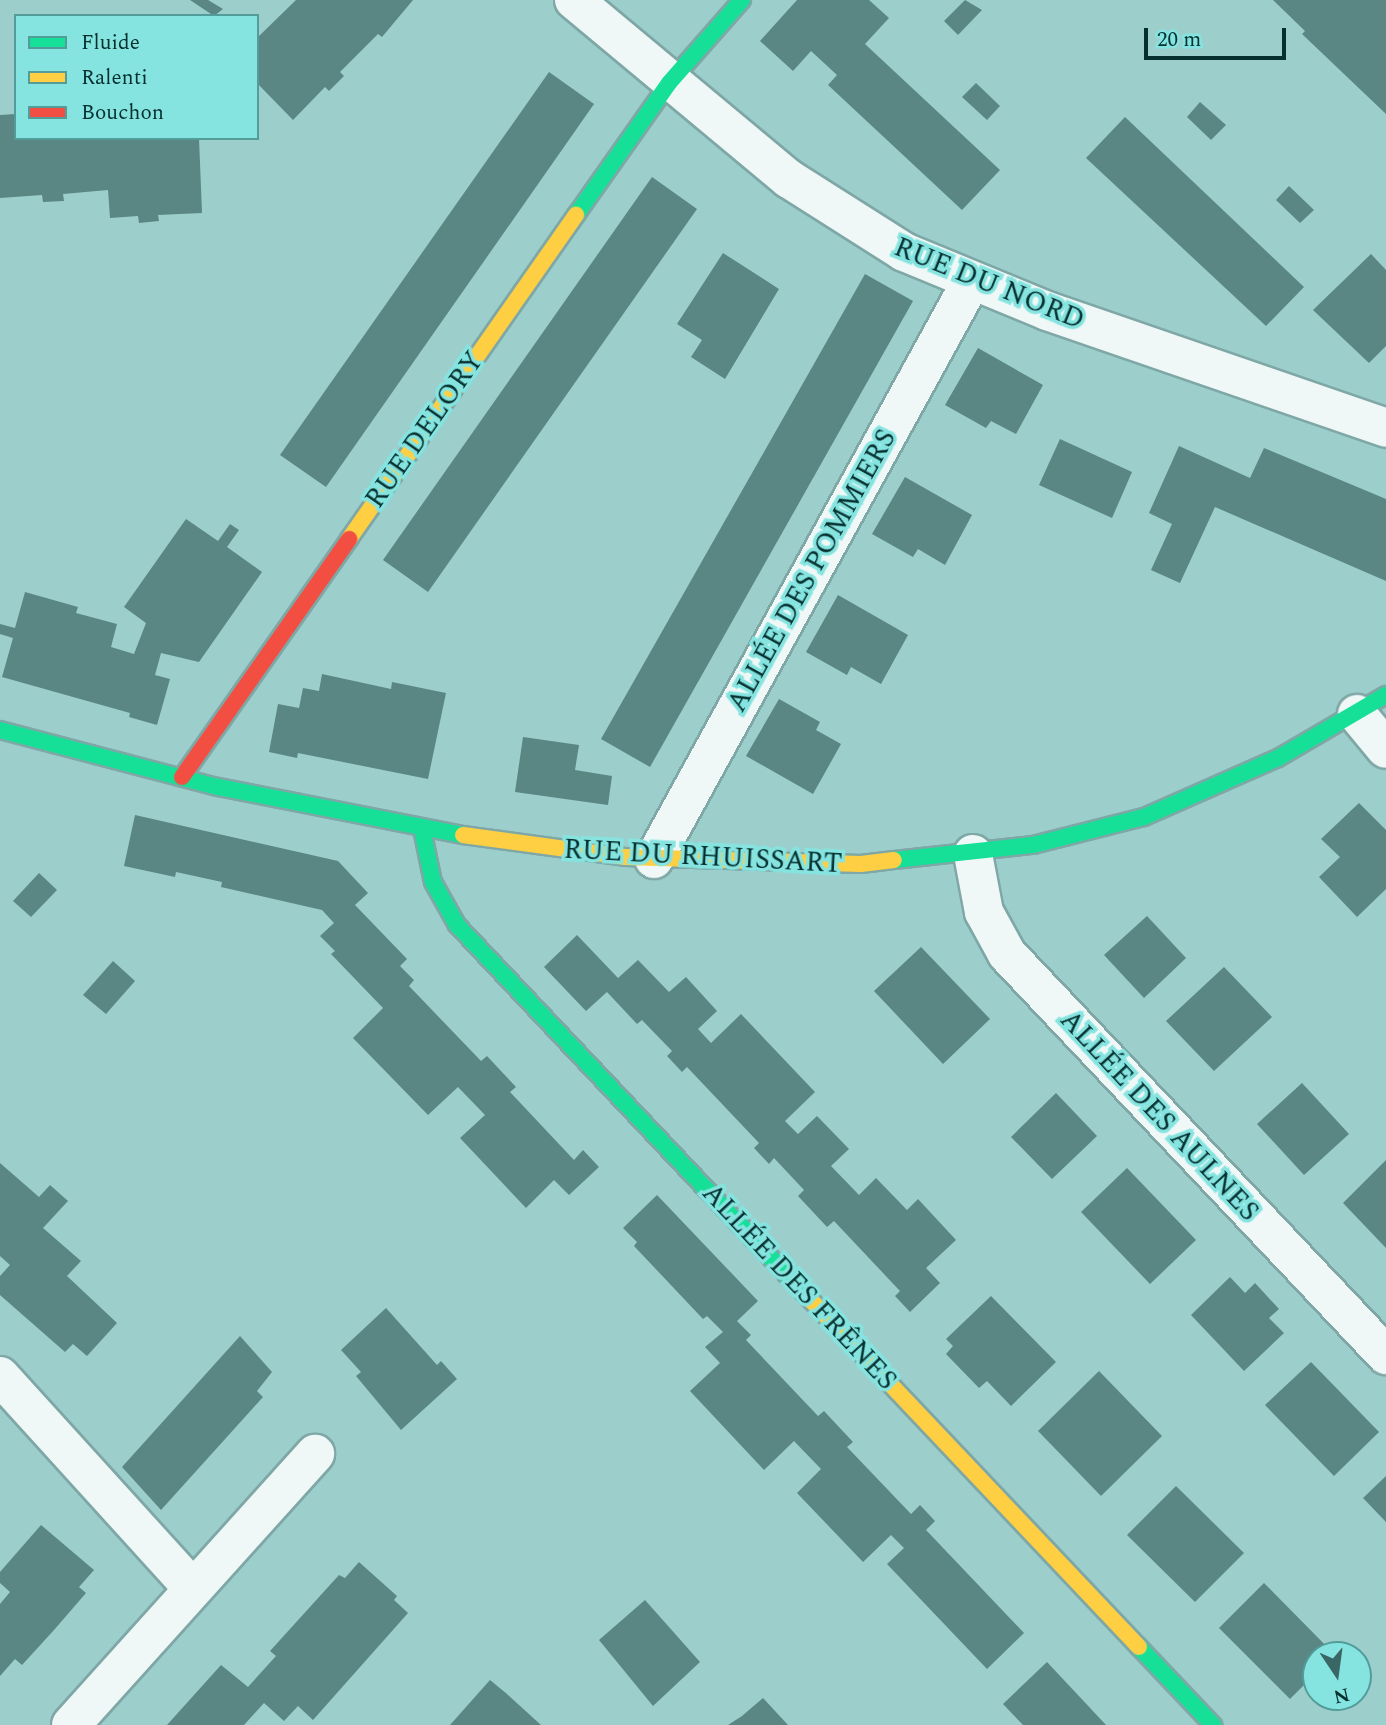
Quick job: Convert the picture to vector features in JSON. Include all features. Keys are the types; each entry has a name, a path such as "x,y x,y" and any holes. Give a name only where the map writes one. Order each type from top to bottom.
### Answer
{"street":[{"name":"RUE DU NORD","path":"574,0 669,83 833,210 904,252 971,282 1386,428"},
{"name":"RUE DELORY","path":"181,777 669,83 742,0"},
{"name":"ALLÉE DES POMMIERS","path":"654,859 971,282"},
{"name":"RUE DU RHUISSART","path":"0,730 181,777 422,829 540,848 654,859 793,865 973,854 1089,833 1168,808 1278,758 1371,704"},
{"path":"1371,704 1386,748"},
{"name":"ALLÉE DES FRÊNES","path":"422,829 433,882 457,925 1213,1725"},
{"name":"ALLÉE DES AULNES","path":"973,854 984,912 1007,954 1386,1355"},
{"path":"0,1376 193,1589"},
{"path":"71,1725 315,1454"}],"building":[{"path":"190,0 208,0 223,9 217,14 211,14"},
{"path":"296,0 413,0 382,37 378,34 340,72 344,76 329,91 325,87 293,120 259,85 259,36"},
{"path":"797,0 869,0 889,18 865,44 1000,170 962,210 828,85 837,75 811,51 793,71 760,41"},
{"path":"965,0 982,10 958,35 944,21"},
{"path":"1273,0 1386,0 1386,114 1302,34 1305,31"},
{"path":"549,72 594,104 326,487 280,455"},
{"path":"976,83 1000,106 987,120 962,97"},
{"path":"1200,102 1226,125 1211,140 1187,117"},
{"path":"14,114 14,140 199,140 202,213 158,215 159,221 139,223 138,216 110,218 108,190 63,194 64,201 43,202 42,195 0,198 0,115"},
{"path":"1125,117 1304,287 1266,326 1086,158"},
{"path":"652,177 697,209 428,592 383,560"},
{"path":"1289,186 1314,210 1300,223 1276,200"},
{"path":"723,253 779,289 725,379 691,357 702,340 677,324"},
{"path":"1371,254 1386,270 1386,346 1369,363 1313,310"},
{"path":"865,274 913,301 650,767 601,739"},
{"path":"978,348 1043,385 1016,434 991,421 986,428 945,405"},
{"path":"1060,439 1132,472 1112,518 1039,485"},
{"path":"1179,446 1250,478 1264,448 1386,499 1386,581 1215,507 1180,583 1151,570 1172,524 1149,513"},
{"path":"905,477 972,515 945,565 918,549 913,557 872,534"},
{"path":"186,519 218,541 230,524 239,530 227,547 262,572 199,662 161,653 155,675 170,679 157,725 129,717 130,713 2,677 13,638 0,634 0,624 15,628 25,592 78,607 76,613 117,624 111,647 134,654 146,623 124,607"},
{"path":"838,595 908,635 881,684 851,667 847,675 806,652"},
{"path":"322,674 391,689 392,682 446,693 428,779 298,753 297,758 269,752 278,704 299,708 303,688 319,691"},
{"path":"779,699 820,722 816,730 841,744 813,794 746,756"},
{"path":"523,737 579,745 575,770 612,776 608,805 515,792"},
{"path":"1359,803 1386,830 1386,889 1357,917 1319,877 1340,857 1321,839"},
{"path":"135,815 338,861 368,893 355,905 407,959 400,966 414,980 409,986 481,1061 487,1056 516,1087 510,1092 574,1160 583,1150 599,1167 569,1195 554,1180 526,1208 460,1138 485,1115 458,1087 428,1115 353,1038 383,1008 331,954 335,951 320,936 334,923 322,910 221,887 222,882 176,872 175,877 124,866"},
{"path":"39,873 57,890 31,917 13,901"},
{"path":"1147,916 1186,958 1144,998 1104,955"},
{"path":"577,935 618,978 638,960 669,992 686,977 717,1011 698,1029 711,1043 741,1014 815,1092 785,1121 798,1134 817,1116 849,1149 831,1166 859,1195 876,1178 907,1210 918,1199 956,1240 926,1268 940,1283 910,1312 895,1296 900,1291 834,1221 827,1227 798,1196 804,1190 774,1158 769,1164 754,1148 759,1143 687,1067 682,1072 667,1056 672,1051 642,1020 637,1024 607,992 586,1011 544,967"},
{"path":"921,947 990,1019 943,1064 874,991"},
{"path":"113,961 135,981 106,1014 83,995"},
{"path":"1224,967 1272,1017 1214,1071 1166,1021"},
{"path":"1302,1083 1349,1134 1304,1175 1257,1124"},
{"path":"1056,1093 1097,1136 1052,1179 1011,1137"},
{"path":"1386,1160 1386,1248 1343,1203"},
{"path":"0,1163 39,1197 50,1185 68,1201 43,1228 81,1261 67,1276 117,1323 87,1356 73,1344 65,1352 0,1295 0,1276 10,1265 0,1256"},
{"path":"1127,1168 1196,1240 1150,1284 1081,1212"},
{"path":"657,1195 758,1301 737,1321 751,1335 746,1340 818,1416 824,1411 853,1442 847,1447 911,1514 920,1505 935,1521 926,1530 1024,1633 987,1669 887,1564 904,1548 891,1535 863,1562 797,1493 821,1469 794,1441 764,1470 690,1391 720,1363 705,1347 723,1332 707,1316 703,1319 634,1246 637,1242 623,1228"},
{"path":"1230,1277 1245,1293 1255,1283 1279,1309 1269,1318 1284,1333 1244,1371 1191,1315"},
{"path":"991,1296 1056,1362 1011,1406 987,1381 979,1388 946,1354 953,1346 946,1339"},
{"path":"386,1308 437,1365 441,1361 457,1379 401,1430 356,1376 361,1372 341,1350"},
{"path":"240,1336 272,1372 257,1391 263,1397 161,1510 122,1467"},
{"path":"1311,1362 1379,1432 1334,1476 1265,1405"},
{"path":"1099,1371 1162,1436 1101,1496 1038,1431"},
{"path":"1386,1476 1386,1522 1363,1498"},
{"path":"1176,1486 1244,1553 1195,1602 1127,1535"},
{"path":"41,1525 94,1570 79,1587 86,1593 54,1630 22,1665 15,1659 0,1676 0,1604 10,1592 0,1583 0,1572"},
{"path":"359,1562 397,1596 394,1600 408,1613 313,1720 298,1706 284,1721 264,1703 244,1725 167,1725 221,1665 248,1687 276,1656 270,1651 339,1575 345,1578"},
{"path":"1264,1583 1321,1641 1302,1641 1302,1687 1290,1699 1219,1628"},
{"path":"645,1600 700,1662 653,1706 599,1640"},
{"path":"1047,1662 1106,1725 1023,1725 1003,1704"},
{"path":"490,1680 507,1694 541,1725 450,1725"},
{"path":"763,1698 788,1725 728,1725 742,1716"}],"traffic: fast":[{"path":"576,215 669,83 742,0"},
{"path":"894,860 1033,845 1144,817 1278,758 1386,695"},
{"path":"0,730 218,787 463,835"},
{"path":"422,829 433,882 457,925 807,1296"},
{"path":"1139,1647 1213,1725"}],"traffic: slow":[{"path":"349,539 576,215"},
{"path":"463,835 625,857 861,864 894,860"},
{"path":"807,1296 1139,1647"}],"traffic: jam":[{"path":"182,777 349,539"}]}
